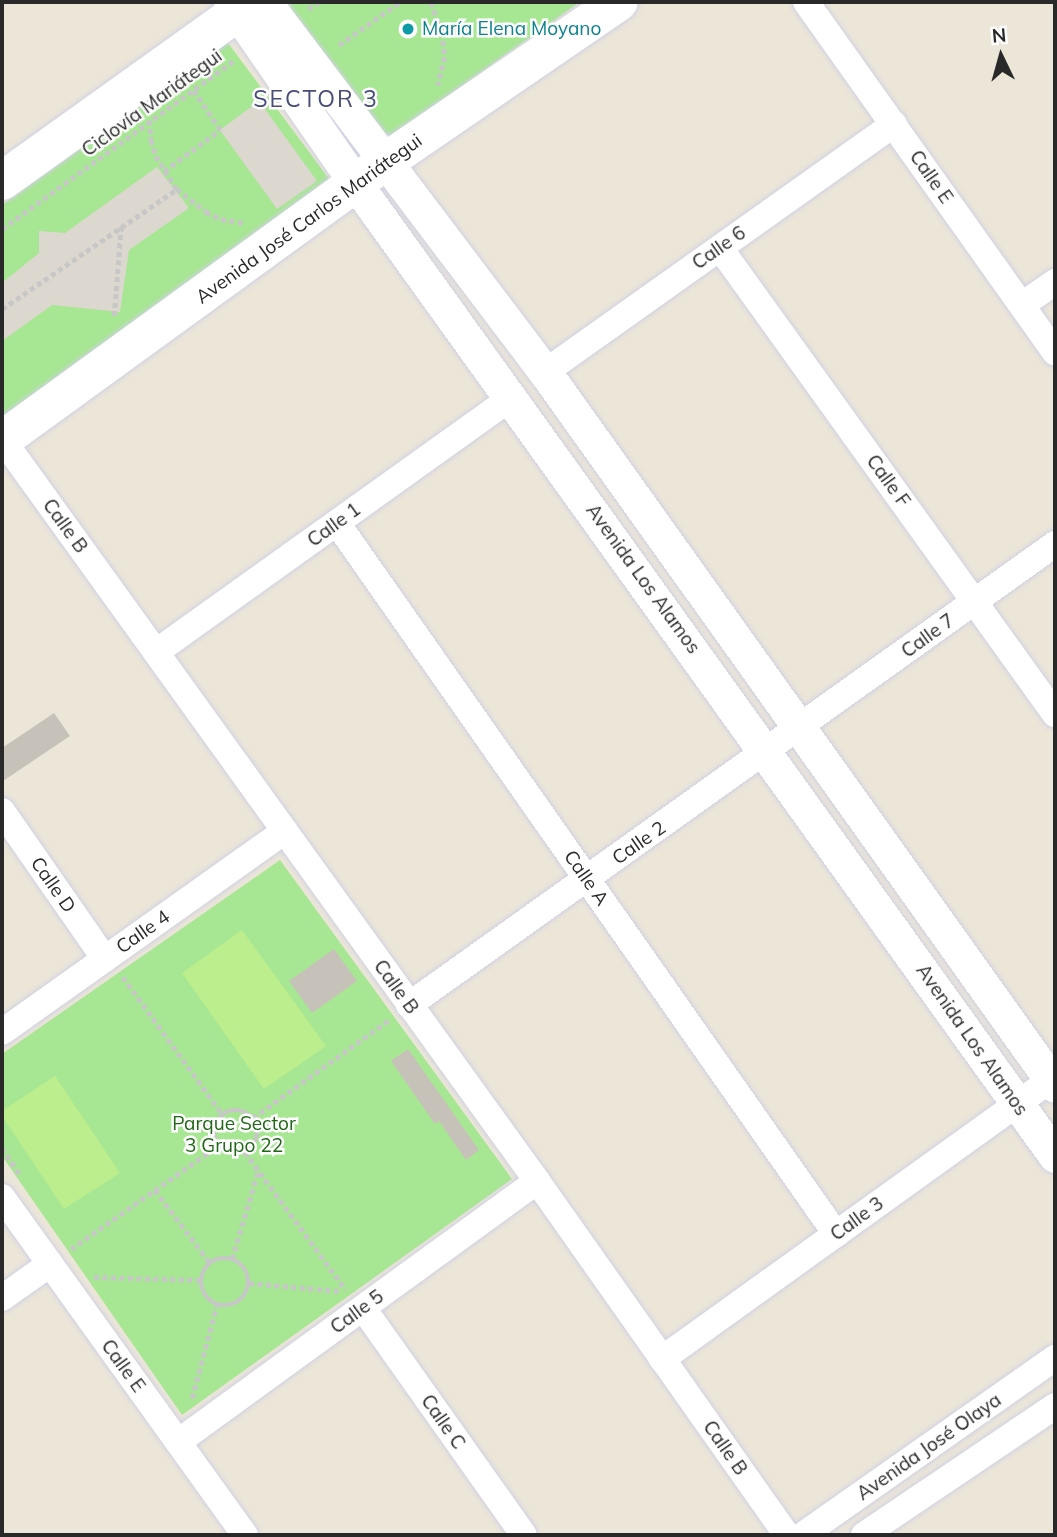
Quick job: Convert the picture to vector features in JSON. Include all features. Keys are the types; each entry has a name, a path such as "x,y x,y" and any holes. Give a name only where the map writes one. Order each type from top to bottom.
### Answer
{"main road":[{"name":"Avenida José Carlos Mariátegui","path":"2,440 370,173 619,2"},
{"path":"2,180 255,15"}],"street":[{"name":"Calle E","path":"806,2 1055,352"},
{"name":"Avenida Los Alamos","path":"255,15 370,173 512,397 1055,1156"},
{"name":"Calle 6","path":"545,372 894,124"},
{"name":"Avenida Los Alamos","path":"370,173 545,372 1054,1081"},
{"name":"Calle F","path":"720,248 1055,713"},
{"path":"1022,305 1055,282"},
{"name":"Calle 1","path":"156,652 512,397"},
{"name":"Calle B","path":"2,440 285,831 400,1012 537,1181 787,1535"},
{"name":"Calle A","path":"337,523 836,1234"},
{"name":"Calle 7","path":"800,729 1055,544"},
{"name":"Calle 2","path":"400,1012 800,729"},
{"name":"Calle D","path":"2,811 113,973"},
{"name":"Calle 4","path":"2,1032 113,973 285,831"},
{"name":"Calle 3","path":"662,1359 1017,1104 1054,1081"},
{"name":"Calle 5","path":"178,1442 356,1295 537,1181"},
{"name":"Calle E","path":"2,1197 245,1535"},
{"path":"2,1298 50,1264"},
{"name":"Calle C","path":"356,1295 524,1535"},
{"name":"Avenida José Olaya","path":"803,1535 1055,1358"},
{"name":"Avenida José Olaya","path":"864,1535 1055,1406"}],"path":[{"name":"Ciclovía Mariátegui","path":"2,229 193,91 255,15 319,2"},
{"path":"339,45 400,2"},
{"path":"431,2 442,32 445,57 436,90"},
{"path":"163,171 220,130 186,80"},
{"path":"151,115 151,139 163,171 177,189 206,212 240,223"},
{"path":"2,309 177,189"},
{"path":"111,362 121,227"},
{"path":"133,968 113,973 223,1115"},
{"path":"383,1008 400,1012"},
{"path":"398,1031 400,1012"},
{"path":"253,1118 400,1012"},
{"path":"246,1152 231,1153 219,1145 214,1131 215,1124 223,1115 239,1111 253,1118"},
{"path":"246,1152 257,1135 253,1118"},
{"path":"50,1264 219,1145"},
{"path":"2,1148 25,1182"},
{"path":"246,1152 356,1295"},
{"path":"232,1259 259,1170"},
{"path":"155,1190 210,1263"},
{"path":"64,1237 78,1258"},
{"path":"225,1258 232,1259 245,1268 249,1283 247,1291 237,1303 217,1304 207,1298 201,1280 210,1263 225,1258"},
{"path":"99,1288 91,1276 201,1280"},
{"path":"249,1283 356,1295"},
{"path":"337,1300 356,1295"},
{"path":"178,1442 217,1304"}],"green space":[{"path":"291,2 580,2 392,135 376,134 290,12"},
{"path":"228,43 330,180 2,417 2,205"},
{"name":"Parque Sector 3 Grupo 22","path":"280,860 512,1179 182,1415 2,1156 2,1054"},
{"path":"242,930 326,1046 264,1089 182,973"},
{"path":"55,1076 120,1173 64,1209 2,1116 2,1111"}],"shaded area":[{"path":"259,101 317,181 277,209 220,130"},
{"path":"157,167 189,208 129,250 120,312 52,305 2,341 2,283 39,253 39,231 65,233"}],"building":[{"path":"54,713 70,736 3,781 2,748"},
{"path":"334,949 357,981 312,1013 289,981"},
{"path":"408,1049 479,1150 466,1160 439,1121 435,1124 391,1061"}],"place":[{"name":"María Elena Moyano","path":"408,29"}],"district":[{"name":"SECTOR 3","path":"316,99"}]}
